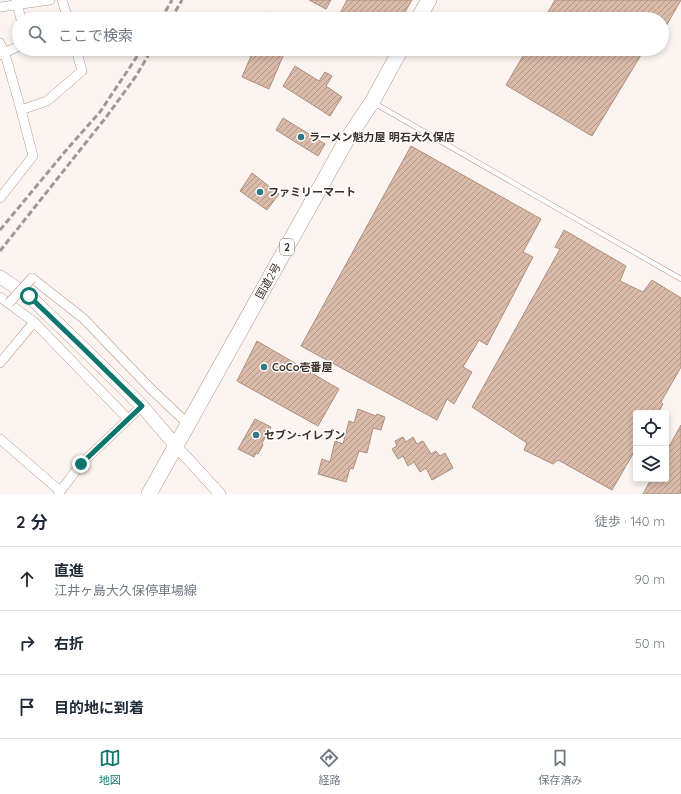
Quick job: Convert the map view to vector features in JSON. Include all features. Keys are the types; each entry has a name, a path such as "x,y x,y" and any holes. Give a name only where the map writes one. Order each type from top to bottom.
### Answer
{"highway":[{"path":"422,12 429,0"},
{"name":"国道2号","path":"149,494 346,141 372,102 397,56"}],"main road":[{"path":"0,277 29,296 142,406 176,446"}],"street":[{"path":"0,7 16,3 50,0"},
{"path":"62,0 66,12"},
{"path":"0,43 21,110 33,156 0,198"},
{"path":"3,54 12,50"},
{"path":"21,110 47,102 82,71 78,56"},
{"path":"9,303 32,278 84,319 151,389 188,424"},
{"path":"0,296 34,322 128,419"},
{"path":"0,363 34,322"},
{"path":"0,439 59,492 81,464 142,406"},
{"path":"176,446 220,494"}],"lane":[{"path":"372,102 681,279"}],"building":[{"path":"309,0 331,0 326,9"},
{"path":"347,0 412,0 405,12 341,12"},
{"path":"555,0 681,0 669,21 669,12 548,12"},
{"path":"251,56 283,56 269,89 242,77"},
{"path":"523,56 640,56 592,136 506,85"},
{"path":"295,66 319,81 325,72 332,76 326,86 342,97 330,116 283,86"},
{"name":"ラーメン魁力屋 明石大久保店","path":"283,118 325,144 318,156 276,130"},
{"path":"411,146 541,219 523,252 533,257 487,345 479,340 463,367 472,372 454,404 447,399 437,420 301,346"},
{"name":"ファミリーマート","path":"252,173 279,194 267,210 240,191"},
{"path":"564,230 626,266 620,281 643,292 652,280 681,298 681,367 661,402 663,404 660,410 633,410 633,454 612,490 558,460 553,464 524,450 527,443 472,407 560,249 555,247"},
{"path":"257,341 339,389 318,426 237,381"},
{"path":"358,409 376,416 377,414 385,417 381,430 373,428 367,453 359,451 353,469 350,468 346,482 318,474 322,459 330,462 335,441 343,444 349,421 354,423"},
{"path":"255,419 271,427 258,454 256,453 254,457 238,449"},
{"path":"681,425 680,494 643,494 649,482 669,482 669,447"},
{"path":"403,437 406,442 413,437 417,444 423,441 431,454 436,451 440,456 445,453 453,468 432,480 426,468 420,472 414,462 408,466 403,456 398,459 392,449 397,446 395,441"}],"railway":[{"path":"165,12 172,0"},
{"path":"175,12 182,0"},
{"path":"0,230 100,112 137,56"},
{"path":"0,251 107,116 136,76 148,56"}],"place":[{"name":"ラーメン魁力屋 明石大久保店","path":"301,137"},
{"name":"ファミリーマート","path":"260,192"},
{"name":"CoCo壱番屋","path":"264,367"},
{"name":"セブン-イレブン","path":"256,435"}],"route":[{"path":"29,296 142,406 81,464"}]}
